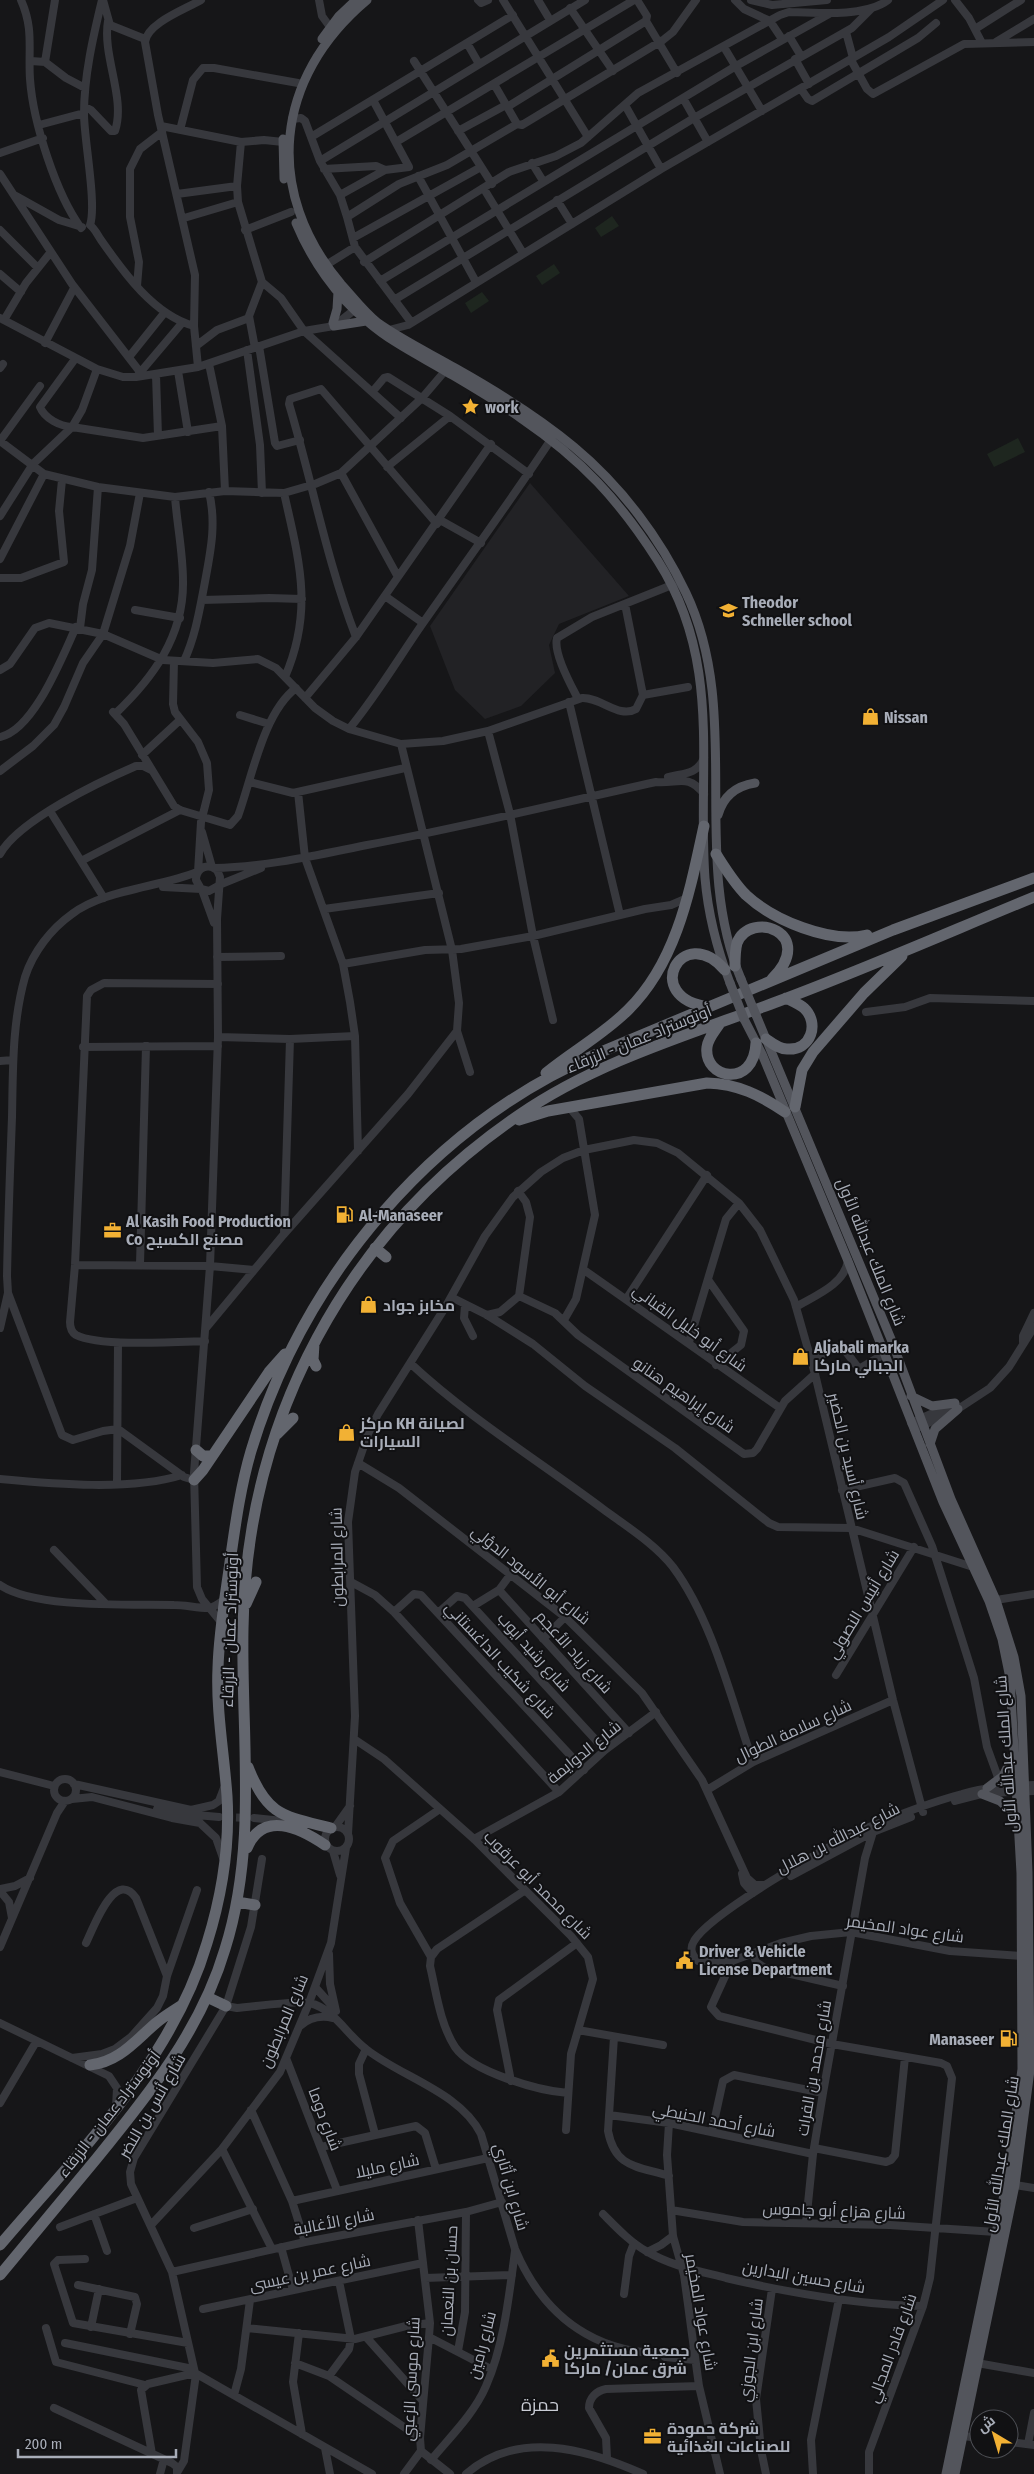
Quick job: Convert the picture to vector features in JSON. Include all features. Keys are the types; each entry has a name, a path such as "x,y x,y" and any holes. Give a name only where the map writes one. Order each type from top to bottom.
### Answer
{"highway":[{"path":"524,1092 552,1068 627,1011 657,976 681,914 710,825"},
{"path":"716,854 737,886 755,903 816,933 834,937 853,938 893,930"},
{"name":"أوتوستراد عمان - الزرقاء","path":"0,2246 116,2107 156,2052 182,2005 206,1946 225,1864 228,1824 226,1779 218,1701 221,1622 236,1520 251,1451 272,1391 307,1317 328,1284 392,1203 459,1138 524,1092 585,1059 893,930 1034,878"},
{"name":"أوتوستراد عمان - الزرقاء","path":"0,2275 144,2100 173,2059 207,1997 226,1948 237,1902 244,1854 247,1810 244,1611 252,1525 272,1441 294,1382 316,1337 375,1248 438,1179 499,1129 546,1098 596,1072 909,950 1034,897"},
{"path":"709,1008 689,1003 675,991 672,979 675,966 683,957 694,953 709,955 730,968 738,941 743,935 757,927 773,928 785,938 788,954 782,968 768,983"},
{"path":"499,1129 531,1116 569,1107 685,1086 716,1084 750,1091 790,1110 802,1070 813,1052 882,974 909,950"},
{"path":"720,1023 708,1042 707,1053 711,1064 721,1072 733,1075 745,1071 752,1062 761,1041 788,1049 800,1047 810,1038 813,1026 809,1014 801,1006 786,998"},
{"path":"375,1248 386,1256"},
{"path":"316,1337 313,1355 316,1366"},
{"path":"194,1480 269,1372 292,1348"},
{"path":"272,1441 293,1418"},
{"path":"196,1450 203,1456 212,1456"},
{"path":"244,1611 256,1582"},
{"path":"245,1760 259,1792 272,1808 332,1828"},
{"path":"244,1854 255,1834 264,1827 275,1825 304,1832 328,1846"},
{"path":"237,1902 255,1905"},
{"path":"207,1997 226,2006"},
{"path":"90,2065 105,2062 119,2056 158,2021 182,2005"}],"main road":[{"path":"356,0 330,27 298,83 286,122 283,142 285,189 291,212 302,238 338,292 389,330 467,375 591,462 667,557 688,597 698,625 712,683 715,779 710,825 708,903 730,968"},
{"path":"367,0 338,26 324,46 305,81 292,119 288,145 290,175 294,201 310,239 366,321 396,342 553,436"},
{"path":"338,292 337,309 332,325 366,321"},
{"path":"617,495 672,585 688,625 699,666 704,708 704,794 716,854 718,897 730,968"},
{"path":"705,778 715,779"},
{"path":"710,825 721,805 730,794 740,787 754,783"},
{"name":"شارع الملك عبدالله الأول","path":"730,968 741,979 756,1015 761,1041 790,1110 821,1197 848,1261 912,1427 973,1567 992,1601 1006,1658 1012,1697 1015,1751 1025,1788 1018,1818 1023,1956 1022,2069 1006,2185 946,2474"},
{"name":"شارع الملك عبدالله الأول","path":"730,968 730,983 744,1019 761,1041"},
{"name":"شارع الملك عبدالله الأول","path":"790,1110 831,1193 951,1499 992,1601 1009,1637 1018,1676 1025,1788 1032,2018 1029,2078 1015,2185 955,2474"},
{"path":"821,1197 831,1193"},
{"path":"911,1395 932,1406 957,1406"},
{"path":"930,1444 935,1429 957,1406"},
{"path":"1015,1751 1006,1772 984,1791 1000,1801 1018,1818"}],"street":[{"path":"21,0 30,29 32,90 39,125 65,203 81,228"},
{"path":"45,62 55,0"},
{"path":"198,367 194,326 195,275 184,218 162,129 145,39 151,30 161,22 201,0"},
{"path":"319,0 322,16 330,27"},
{"path":"478,0 481,3 488,0"},
{"path":"504,0 588,137"},
{"path":"538,0 550,20"},
{"path":"320,161 584,0"},
{"path":"396,142 635,0 647,16 646,21 677,73"},
{"path":"347,217 399,184 447,165 472,152 516,124 522,125 659,43 674,32 696,0"},
{"path":"734,0 744,9 770,21 786,38 798,57 809,84"},
{"path":"751,0 772,5 784,2 827,0"},
{"path":"364,262 440,217 509,172 556,156 581,143 638,93 770,21 789,12 832,12 872,8 888,0"},
{"path":"389,330 410,323 661,169 852,59 943,0"},
{"path":"955,0 975,29 982,43"},
{"path":"975,29 1021,0"},
{"path":"39,125 85,110 91,110 111,131 115,131 117,111 105,1"},
{"path":"105,1 85,88 91,204 90,224 137,286 165,312 182,323 194,326"},
{"path":"570,8 613,71"},
{"path":"394,300 694,118 798,57 846,32 862,20 872,8"},
{"path":"380,281 736,66 832,12"},
{"path":"311,137 513,15"},
{"path":"994,43 1034,19"},
{"path":"108,21 114,27 145,39"},
{"path":"458,131 506,106 646,21"},
{"path":"801,89 808,99 812,100 918,38 936,23"},
{"path":"846,32 852,59 858,72 873,94 962,44 1034,42"},
{"path":"467,43 478,64"},
{"path":"724,47 762,111"},
{"path":"31,61 45,62 66,78 85,88"},
{"path":"414,61 492,184"},
{"path":"180,130 193,80 203,68 214,68 298,83"},
{"path":"494,84 516,124"},
{"path":"683,98 708,142"},
{"path":"340,195 384,170 409,167 373,100"},
{"path":"625,105 661,169"},
{"path":"292,119 303,119 320,161 340,195 355,247 364,262 410,323"},
{"path":"137,286 139,262 130,217 130,169 140,149 162,129 180,130 241,142 264,140 283,142"},
{"path":"0,153 44,138"},
{"path":"241,142 237,186 238,202 262,282 281,298 304,331 401,418"},
{"path":"581,143 588,155"},
{"path":"532,163 544,181"},
{"path":"324,168 376,166 384,170"},
{"path":"353,238 481,167"},
{"path":"0,174 74,288 128,357 138,375"},
{"path":"418,176 476,282"},
{"path":"177,194 237,186"},
{"path":"484,189 523,253"},
{"path":"14,195 66,223 81,228 90,224"},
{"path":"556,200 572,224"},
{"path":"184,218 238,202"},
{"path":"245,230 291,212"},
{"path":"0,230 38,268"},
{"path":"326,265 355,247"},
{"path":"50,253 2,319 75,359 97,369 123,377 178,372 209,364 304,331 332,325 355,306"},
{"path":"0,274 21,292"},
{"path":"262,282 249,318 275,444 277,446 300,440"},
{"path":"45,343 74,288"},
{"path":"128,357 165,312"},
{"path":"196,346 217,330 249,318"},
{"path":"138,375 182,323"},
{"path":"401,338 410,323"},
{"path":"254,348 262,493"},
{"path":"75,359 40,407 57,423 134,437 158,436 222,426"},
{"path":"209,364 222,426 225,491"},
{"path":"0,516 32,464 72,427 82,410 97,369"},
{"path":"40,386 0,441 44,474 62,480 98,487 175,496 225,491 284,493 341,473 422,398 445,371"},
{"path":"178,372 188,432"},
{"path":"156,375 158,436"},
{"path":"373,391 387,377 491,444 529,474"},
{"path":"356,637 341,597 289,401 319,388 438,522 481,543"},
{"path":"388,467 450,416"},
{"path":"350,729 374,699 423,623 529,474 553,436"},
{"path":"305,698 356,637 491,444"},
{"path":"341,473 398,577"},
{"path":"0,559 44,474"},
{"path":"0,578 21,578 64,562 59,511 62,480"},
{"path":"0,737 12,732 26,720 78,628 92,570 98,487"},
{"path":"184,661 192,645 213,536 214,510 209,492"},
{"path":"0,771 33,746 54,725 83,663 103,634 130,546 140,493"},
{"path":"284,493 297,551 302,599 301,629 297,648 286,677"},
{"path":"175,496 183,582 180,618 162,660 134,696 114,713 124,724 169,798 180,810 201,819 233,824 250,782 269,724 279,704 296,688"},
{"path":"620,915 593,796 574,700 556,644 557,638 582,621 672,585"},
{"path":"385,596 423,623"},
{"path":"202,600 302,599"},
{"path":"0,670 10,664 35,628 49,623 103,634 162,660 213,663 258,659 273,665 305,698 333,721 350,729 401,744 443,741 488,731 574,700 597,699 628,712 640,705 643,695 625,604"},
{"path":"135,610 180,618"},
{"path":"174,661 173,704 180,720 198,742 207,763 209,790 201,819 196,883 202,890 217,930"},
{"path":"643,695 688,687"},
{"path":"240,715 269,724"},
{"path":"142,755 180,720"},
{"path":"488,731 510,814 533,936 553,1020"},
{"path":"401,744 405,768 439,893 452,950 459,1003 457,1031 470,1072"},
{"path":"658,782 666,778 693,772 700,766 704,757"},
{"path":"0,854 13,836 50,811 87,790 136,766 146,766 152,771"},
{"path":"250,782 282,792 298,792 405,768"},
{"path":"194,1480 182,1475 118,1429 103,1431 74,1440 62,1434 8,1293 4,1248 16,1023 26,976 35,956 49,934 72,914 92,902 198,872 203,867 305,858 422,835 658,782 688,781 698,786 704,794"},
{"path":"298,792 305,858 343,964 355,1036 358,1151"},
{"path":"81,861 180,810"},
{"path":"50,811 104,898"},
{"path":"201,819 213,867 220,877 217,930 218,1046 210,1266 194,1480 197,1587 202,1599 221,1622"},
{"path":"153,886 213,890 219,885 280,861"},
{"path":"324,908 439,893"},
{"path":"343,964 425,950 452,950 533,936 671,905 685,899"},
{"path":"671,905 681,914"},
{"path":"217,957 281,956"},
{"path":"205,1342 118,1343 82,1337 71,1330 70,1322 75,1265 86,1003 91,990 97,985 104,983 218,984"},
{"path":"866,1012 905,1007 930,998 1034,1002"},
{"path":"206,1328 284,1234 408,1094 457,1031"},
{"path":"218,1037 290,1039 355,1036"},
{"path":"284,1234 290,1039"},
{"path":"140,1264 146,1046"},
{"path":"84,1047 218,1046"},
{"path":"0,1061 14,1060"},
{"path":"579,1119 585,1104"},
{"path":"564,1320 576,1299 595,1215 579,1119 569,1107"},
{"name":"شارع أسيد بن الحضير","path":"584,1150 625,1141 644,1140 657,1143 678,1153 708,1175 739,1203 760,1230 796,1307 815,1374 872,1616 922,1809"},
{"name":"شارع المرابطون","path":"348,1834 354,1738 348,1522 358,1463 378,1414 451,1297 485,1236 518,1191 552,1164 584,1150"},
{"path":"627,1298 708,1175"},
{"path":"487,1315 500,1312 519,1296 530,1214 526,1202 518,1191"},
{"path":"689,1342 709,1281 726,1219 739,1203"},
{"path":"796,1307 837,1281 844,1274 848,1261"},
{"path":"75,1265 140,1264 210,1266 254,1270"},
{"name":"شارع أبو خليل القباني","path":"584,1270 627,1298 689,1342 716,1365 780,1408"},
{"path":"837,1281 847,1279 855,1281"},
{"path":"709,1281 744,1331 741,1344 716,1365"},
{"path":"0,1328 8,1293"},
{"name":"شارع إبراهيم هنانو","path":"519,1296 541,1305 564,1320 584,1340 744,1454 753,1453 757,1449 780,1408 792,1393 815,1374"},
{"path":"451,1297 487,1315 533,1344 584,1386 655,1433 769,1524 783,1527 851,1528 973,1567"},
{"path":"465,1304 464,1318 473,1336"},
{"path":"1023,1342 1023,1336 1034,1314"},
{"path":"912,1427 990,1388 1017,1355 1023,1342 1034,1327"},
{"path":"117,1483 118,1343"},
{"path":"811,1361 842,1345 859,1369 884,1354"},
{"path":"410,1363 443,1392 622,1524 672,1566 685,1586 709,1634 753,1762"},
{"name":"شارع أبو الأسود الدؤلي","path":"358,1463 399,1488 565,1617 642,1694 656,1712 707,1790 738,1861"},
{"path":"0,1479 32,1482 117,1483 152,1482 182,1475"},
{"path":"842,1490 892,1478 901,1479 934,1553 974,1678 984,1736 999,1780"},
{"name":"شارع أنيس النصولي","path":"836,1675 914,1547"},
{"path":"54,1550 105,1603"},
{"path":"438,1613 460,1595 473,1606 499,1590 510,1575"},
{"path":"350,1582 375,1596 394,1612 559,1792"},
{"path":"0,1584 15,1593 37,1599 210,1608 224,1599"},
{"name":"شارع زياد الأعجم","path":"499,1590 629,1733"},
{"name":"شارع شكيب الداغستاني","path":"394,1612 416,1593 421,1594 584,1770"},
{"path":"992,1601 1034,1594"},
{"name":"شارع رشيد أيوب","path":"473,1606 605,1750"},
{"path":"543,1639 565,1617"},
{"name":"شارع سلامة الطوال","path":"707,1790 753,1762 893,1700"},
{"name":"شارع الدوايمة","path":"474,1839 559,1792 605,1750 656,1712"},
{"name":"شارع محمد أبو عرقوب","path":"354,1738 384,1759 474,1839 588,1957 593,1979 570,2062 566,2130"},
{"path":"0,1772 54,1786"},
{"path":"54,1786 62,1779 67,1779 74,1784 175,1808 199,1810 220,1801 226,1779"},
{"path":"0,1947 57,1813 76,1791 74,1784"},
{"path":"84,1785 125,1801"},
{"path":"54,1786 57,1813"},
{"name":"شارع عبدالله بن هلال","path":"698,1961 692,1955 694,1940 716,1920 753,1893 861,1835 922,1809 984,1791 1025,1788"},
{"path":"56,1797 69,1800 97,1794 174,1812 220,1817"},
{"path":"85,1796 172,1818 200,1823 216,1838 225,1864"},
{"path":"328,1846 326,1832 332,1828 350,1806"},
{"path":"431,1957 400,1904 385,1858 393,1841 440,1809"},
{"name":"شارع عبدالله بن هلال","path":"753,1893 759,1893 861,1835 873,1832 922,1809"},
{"path":"254,1818 280,1820 306,1828 343,1828 348,1834 349,1839 346,1848 342,1850 328,1846 306,1828"},
{"name":"شارع محمد بن الفرات","path":"806,2223 823,2093 865,1858 873,1832"},
{"name":"شارع محمد بن الفرات","path":"861,1835 865,1858"},
{"name":"شارع المرابطون","path":"328,1846 340,1875"},
{"name":"شارع المرابطون","path":"151,2225 222,2149 280,2072 309,2003 330,1943 346,1848"},
{"name":"شارع أنس بن النضر","path":"178,2473 184,2461 194,2372 172,2272 137,2198 130,2178 134,2158 226,2006 242,1961 255,1905 262,1859"},
{"path":"738,1861 743,1880 747,1888 753,1893"},
{"path":"738,1861 750,1882 758,1886 767,1885"},
{"path":"0,1890 15,1886 30,1878"},
{"path":"736,1905 743,1892 743,1880"},
{"path":"86,1943 111,1895 120,1889 128,1890 136,1898 167,1976"},
{"path":"0,1890 21,1899"},
{"path":"0,1890 9,1902 12,1918"},
{"path":"72,2058 107,2053 131,2037 160,2003 167,1976 197,1890"},
{"path":"524,1891 436,1949 431,1957 430,1966 436,1992 453,2044 471,2061 511,2080 541,2089 568,2093"},
{"name":"شارع عواد المخيمر","path":"698,1961 732,1961 811,1936 851,1932 950,1951 1023,1956"},
{"path":"298,2028 312,2018 336,2015 330,1984 330,1943"},
{"path":"511,2080 497,2010 499,2000 577,1944"},
{"path":"753,1953 756,1962 764,1968 843,1986"},
{"name":"شارع قادر المجالي","path":"732,1961 711,2007 716,2014 832,2044 941,2063 947,2066 952,2078 930,2278 922,2306 869,2452 869,2474"},
{"name":"شارع ابن أثاري","path":"315,1987 342,2025 366,2049 462,2109 477,2126 502,2202 515,2250 535,2285 553,2307 580,2330 606,2344 623,2350 648,2354 694,2356"},
{"path":"226,2006 237,2008 309,2003"},
{"name":"شارع ابن أثاري","path":"309,2003 336,2015"},
{"path":"0,2023 36,2042 90,2065 109,2076 115,2084 116,2107"},
{"path":"578,2030 663,2045"},
{"path":"614,2036 608,2131 611,2146 619,2158 636,2166 669,2176"},
{"path":"0,2103 36,2042"},
{"path":"366,2049 359,2064 360,2074 375,2134"},
{"name":"شارع أحمد الحنيطي","path":"609,2116 669,2123 814,2151 886,2162 895,2155 905,2057"},
{"name":"شارع دوما","path":"286,2058 337,2190"},
{"path":"712,2131 723,2081 734,2075 823,2093"},
{"path":"251,2110 292,2201 305,2242"},
{"name":"شارع عواد المخيمر","path":"669,2123 669,2176 673,2236 682,2267 699,2386 720,2474"},
{"path":"321,2148 375,2134 413,2126 420,2127 424,2133 436,2169"},
{"path":"222,2149 254,2209 272,2249"},
{"name":"شارع مليلا","path":"292,2201 488,2158"},
{"path":"1015,2185 1034,2188"},
{"path":"60,2227 137,2198"},
{"name":"شارع الأغالبة","path":"172,2272 305,2242 466,2212 502,2202"},
{"path":"194,2228 254,2209"},
{"name":"شارع هزاع أبو جاموس","path":"672,2210 743,2222 890,2225 996,2232"},
{"name":"حسان بن النعمان","path":"458,2351 464,2326 466,2212"},
{"path":"94,2214 107,2251"},
{"name":"شارع حسين البدارين","path":"603,2214 634,2243 647,2252 682,2267 772,2289 898,2306 922,2306"},
{"name":"شارع موسى الزعبي","path":"404,2474 421,2451 420,2438 430,2323 418,2220"},
{"path":"647,2252 673,2236"},
{"path":"624,2294 629,2256 634,2243"},
{"path":"281,2247 293,2290"},
{"name":"شارع رامين","path":"431,2460 486,2387 499,2345 515,2250"},
{"path":"86,2259 58,2260 54,2264 72,2322 90,2328 188,2343"},
{"name":"شارع عمر بن عيسى","path":"203,2309 423,2263"},
{"path":"425,2278 512,2275"},
{"path":"329,2376 349,2349 351,2339 339,2281"},
{"path":"78,2285 133,2296 137,2304 130,2334"},
{"path":"90,2328 99,2289"},
{"name":"شارع ابن الجوزي","path":"766,2474 761,2450 756,2399 772,2289"},
{"path":"814,2474 811,2440 839,2299"},
{"path":"234,2395 240,2374 250,2300"},
{"path":"247,2328 351,2339 367,2338 406,2326 430,2323"},
{"path":"46,2328 56,2362 146,2385 188,2376 194,2372"},
{"path":"299,2334 294,2392 302,2434"},
{"path":"429,2337 491,2369"},
{"path":"367,2338 423,2401"},
{"path":"65,2343 194,2372 372,2474"},
{"path":"295,2363 329,2376 420,2438"},
{"path":"977,2363 1034,2374"},
{"path":"146,2385 141,2393 152,2454"},
{"path":"607,2458 606,2438 589,2408 590,2400 598,2392 606,2389 699,2386"},
{"path":"54,2408 164,2459 175,2465 178,2473"},
{"path":"1031,2444 1034,2413"},
{"path":"963,2436 969,2437"},
{"path":"326,2448 330,2474"},
{"path":"466,2474 490,2458 515,2450 568,2449 607,2458 643,2474"},
{"name":"شارع موسى الزعبي","path":"421,2451 450,2474"},
{"path":"160,2474 164,2459"}],"shaded area":[{"path":"612,216 619,226 601,237 595,228"},
{"path":"554,264 560,273 542,285 536,276"},
{"path":"482,292 489,301 471,313 465,303"},
{"path":"1018,438 1025,452 994,467 987,454"},
{"path":"530,483 629,596 559,624 549,645 555,673 521,706 485,719 455,690 430,626"}],"tunnel":[{"path":"224,1817 250,1818"}],"place":[{"name":"work","path":"471,407"},
{"name":"Theodor Schneller school","path":"728,611"},
{"name":"Nissan","path":"870,717"},
{"name":"Al-Manaseer","path":"345,1215"},
{"name":"Al Kasih Food Production Co مصنع الكسيح","path":"112,1230"},
{"name":"مخابز جواد","path":"369,1305"},
{"name":"Aljabali marka الجبالي ماركا","path":"800,1356"},
{"name":"مركز KH لصيانة السيارات","path":"346,1432"},
{"name":"Driver & Vehicle License Department","path":"685,1960"},
{"name":"Manaseer","path":"1008,2039"},
{"name":"جمعية مستثمرين شرق عمان/ ماركا","path":"550,2359"},
{"name":"شركة حمودة للصناعات الغذائية","path":"653,2437"}],"district":[{"name":"حمزة","path":"540,2405"}]}
